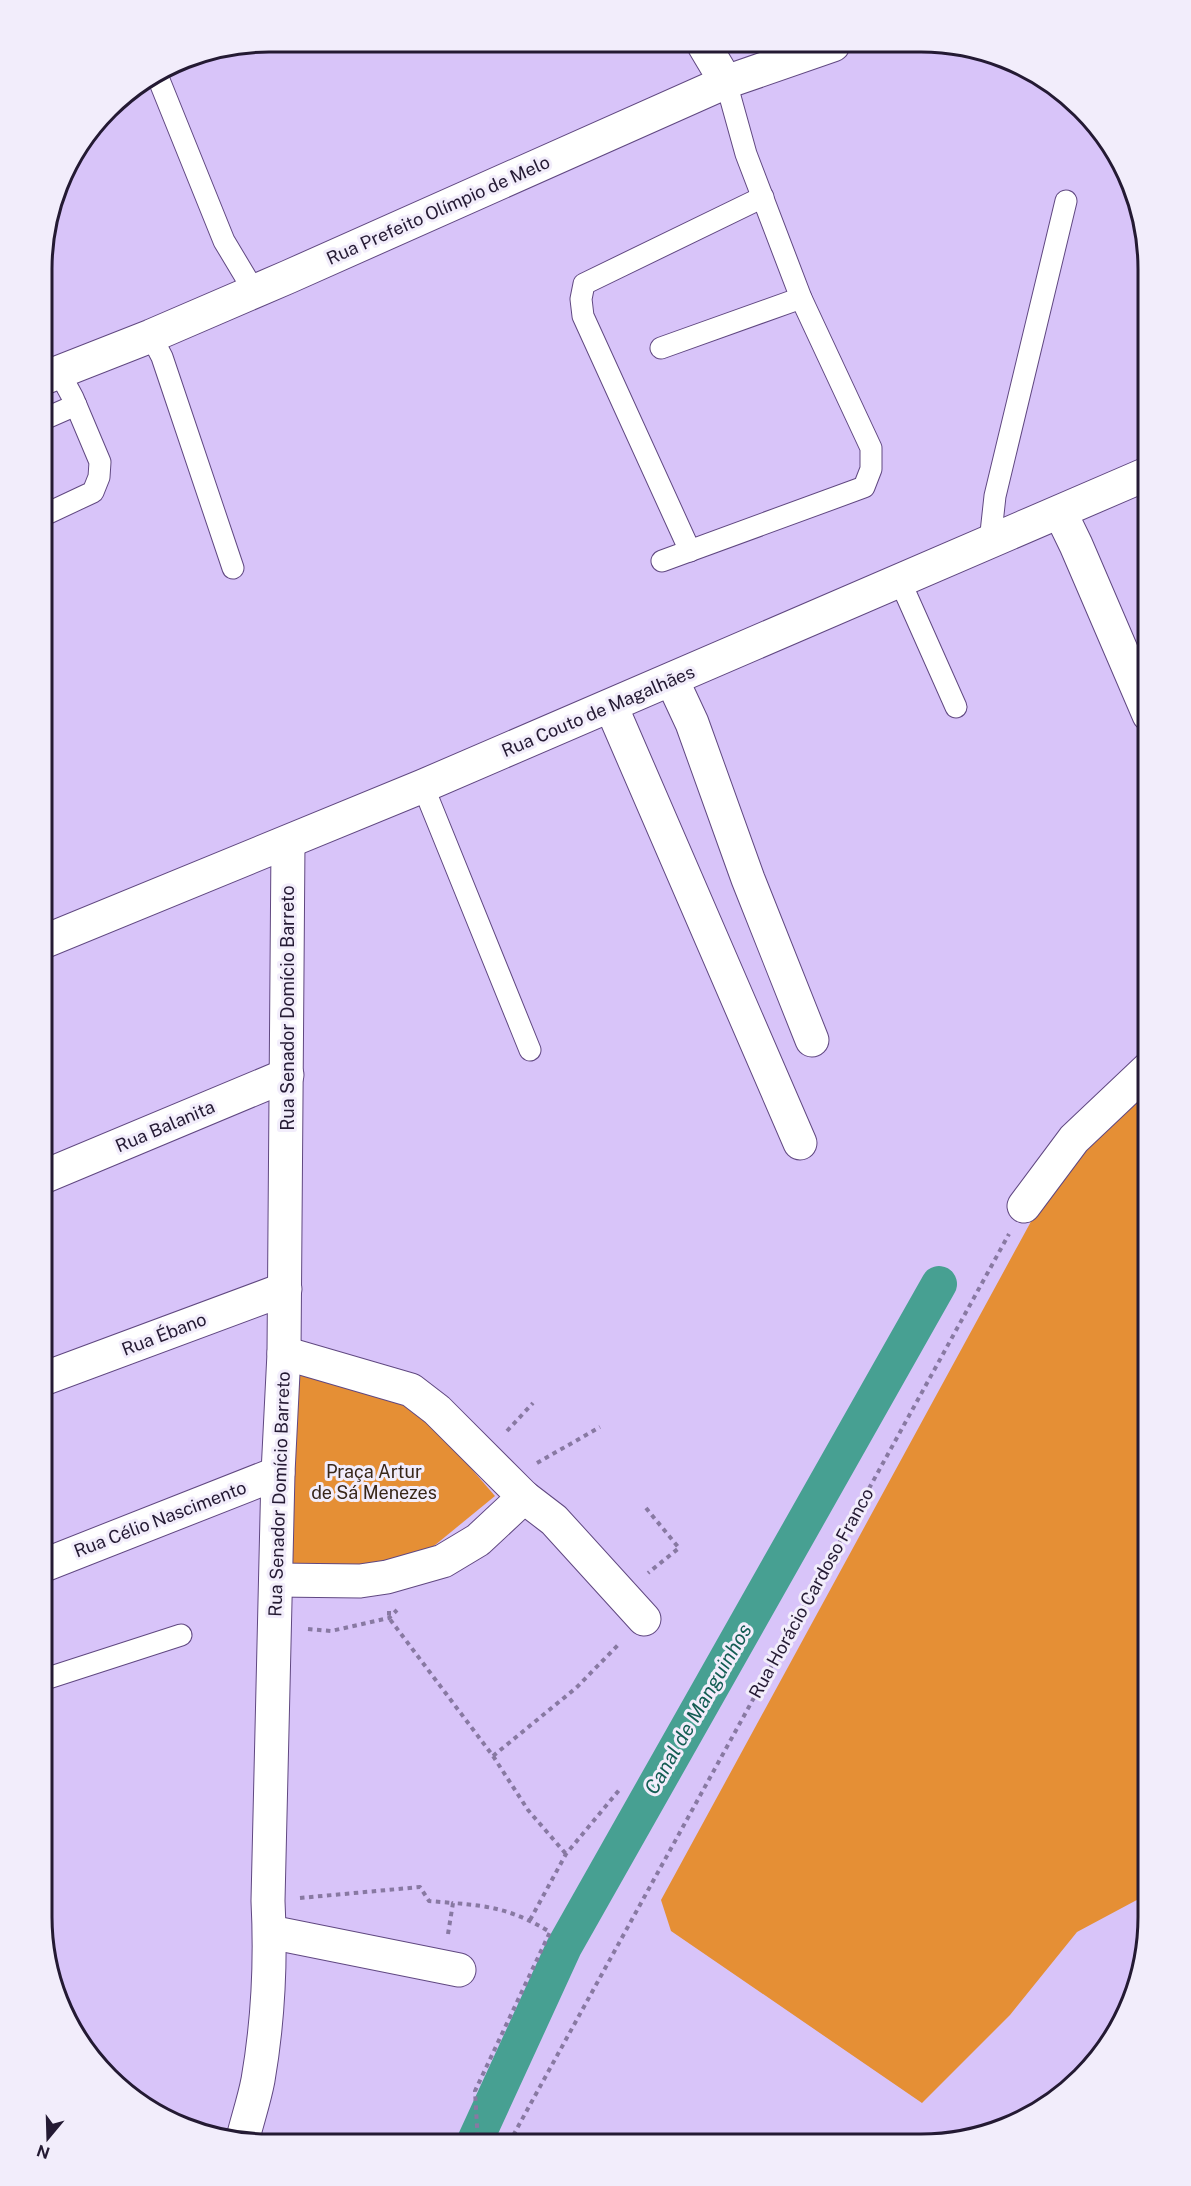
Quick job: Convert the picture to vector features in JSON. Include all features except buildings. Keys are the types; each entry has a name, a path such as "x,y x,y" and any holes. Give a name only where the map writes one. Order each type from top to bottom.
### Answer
{"street":[{"path":"708,52 726,82"},
{"name":"Rua Prefeito Olímpio de Melo","path":"52,375 151,336 726,82 813,52"},
{"name":"Rua Couto de Magalhães","path":"52,938 423,786 1138,478"},
{"path":"1060,512 1138,689"},
{"path":"672,680 692,723 748,879 812,1040"},
{"path":"611,706 800,1143"},
{"name":"Rua Senador Domício Barreto","path":"244,2132 257,2081 264,2033 269,1917 278,1473 284,1353 288,843"},
{"name":"Rua Balanita","path":"52,1172 287,1075"},
{"path":"1024,1206 1074,1139 1138,1078"},
{"name":"Rua Ébano","path":"52,1376 285,1289"},
{"path":"284,1353 411,1390 437,1410 517,1489 554,1520 644,1619"},
{"name":"Rua Célio Nascimento","path":"52,1562 278,1473"},
{"path":"276,1580 360,1581 387,1577 442,1561 478,1540 517,1489"},
{"path":"269,1917 450,1969"}],"lane":[{"path":"662,561 864,487 871,469 871,448 801,298 746,154 726,82"},
{"path":"160,83 224,241 254,291"},
{"path":"690,551 583,316 581,299 584,284 763,197"},
{"path":"990,542 995,496 1066,201"},
{"path":"660,348 801,298"},
{"path":"151,336 162,357 233,568"},
{"path":"52,376 76,405 100,462 99,477 93,492 52,511"},
{"path":"52,416 76,405"},
{"path":"900,581 956,707"},
{"path":"423,786 530,1050"},
{"path":"52,1677 181,1635"}],"path":[{"name":"Rua Horácio Cardoso Franco","path":"514,2134 1024,1206"},
{"path":"484,1456 533,1403"},
{"path":"517,1489 552,1454 600,1427"},
{"path":"622,1595 679,1548 646,1508"},
{"path":"387,1577 389,1618 493,1756 528,1810 566,1854"},
{"path":"493,1756 576,1688 644,1619"},
{"path":"530,1920 566,1854 620,1789"},
{"path":"269,1917 420,1887 429,1901 491,1906 530,1920 550,1932 475,2091 477,2134"},
{"path":"450,1969 453,1903"}],"green space":[{"path":"1138,1089 1138,1899 1077,1932 1010,2015 922,2103 671,1931 661,1900 1058,1172"},
{"name":"Praça Artur de Sá Menezes","path":"298,1363 407,1394 495,1496 429,1550 366,1568 292,1572"}],"waterway":[{"name":"Canal de Manguinhos","path":"478,2134 564,1947 939,1284"}]}
